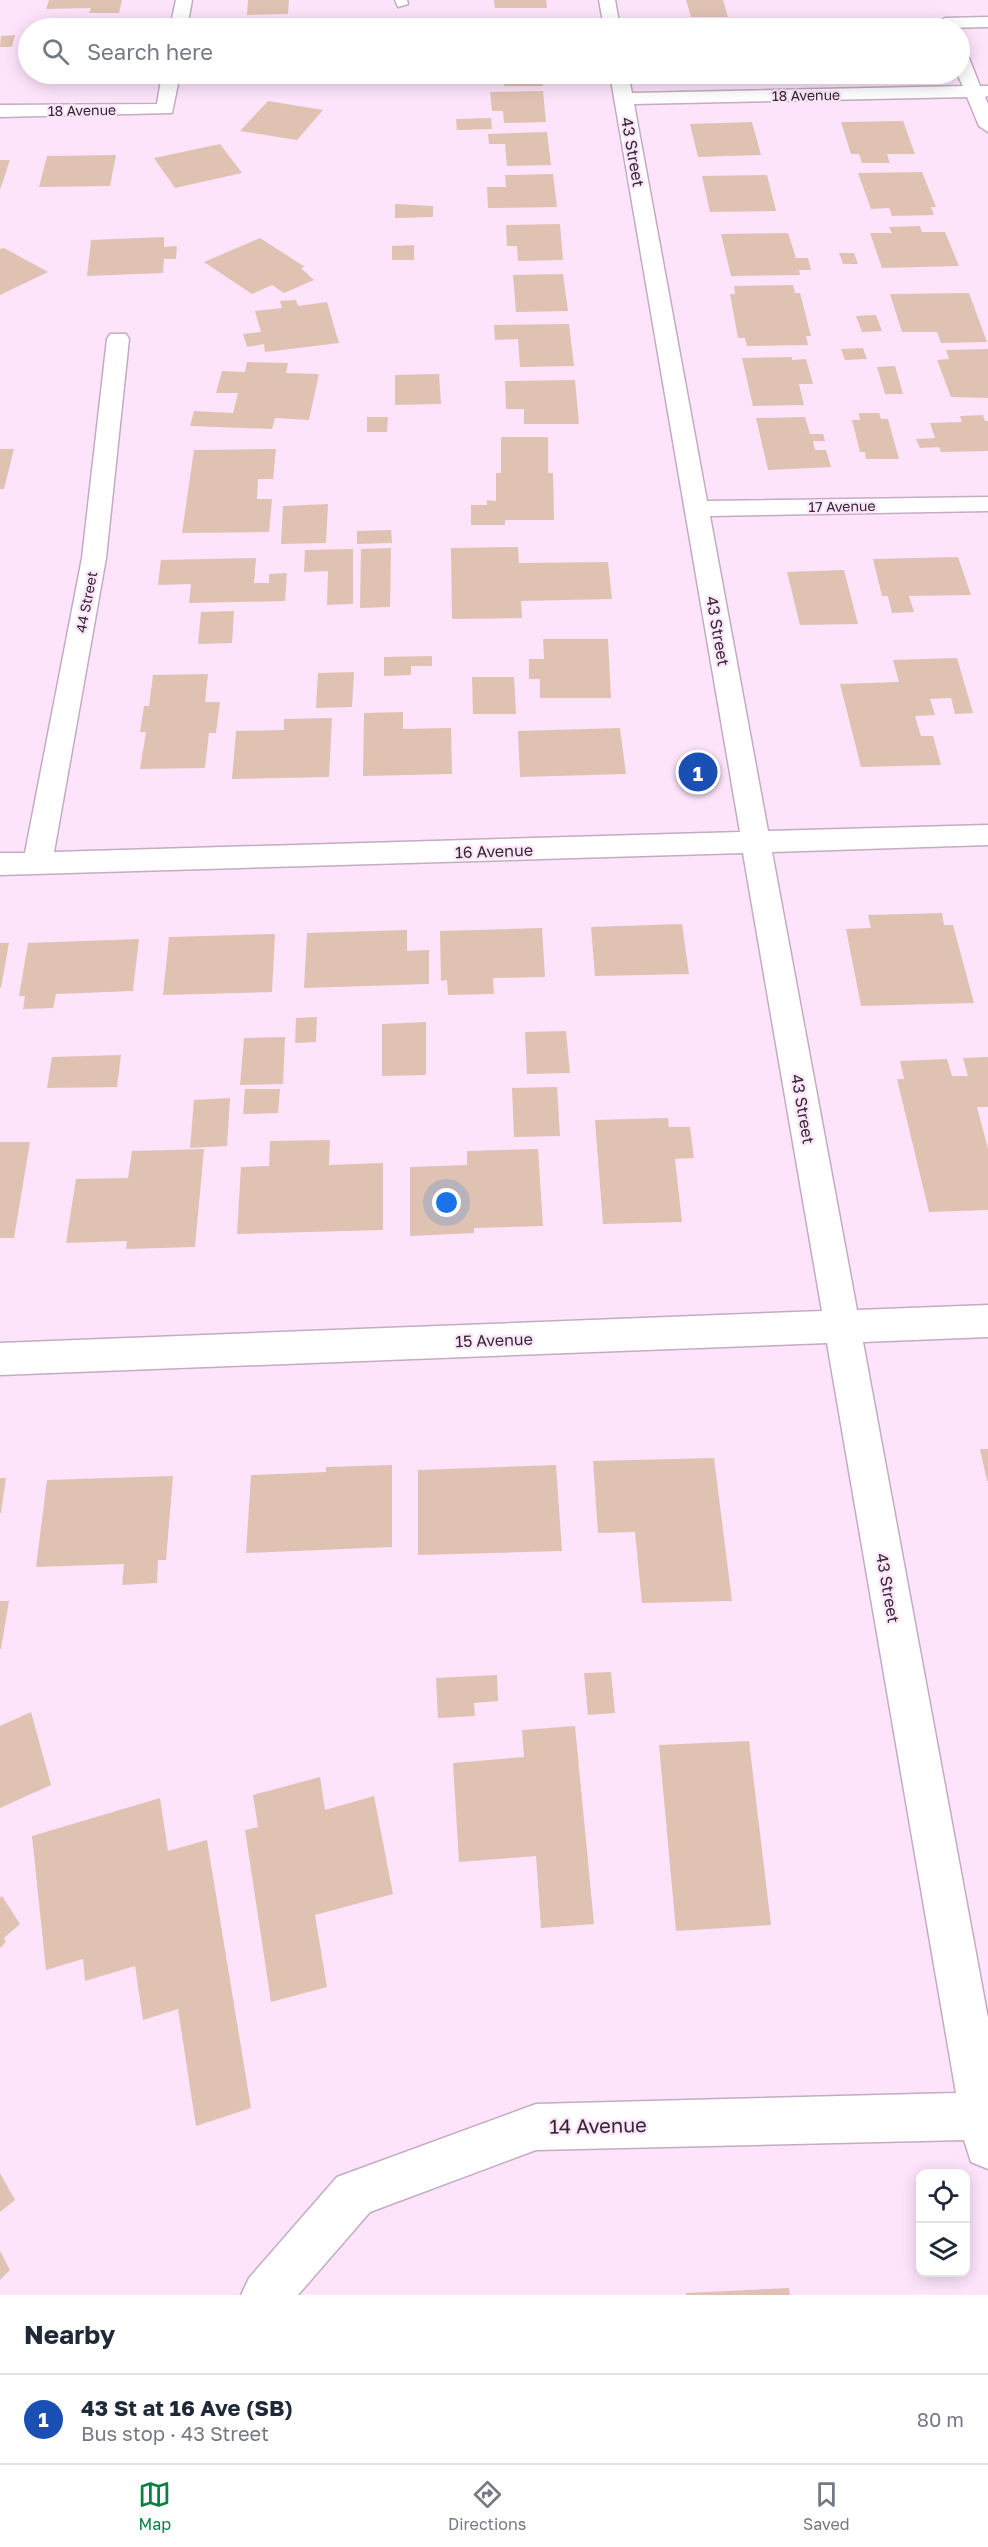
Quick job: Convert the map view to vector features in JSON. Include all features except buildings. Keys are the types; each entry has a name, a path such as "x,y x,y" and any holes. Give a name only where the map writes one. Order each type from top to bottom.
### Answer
{"street":[{"path":"181,18 184,0"},
{"path":"607,0 610,18"},
{"path":"936,8 942,18"},
{"path":"970,24 988,22"},
{"path":"970,74 981,91 988,126"},
{"name":"18 Avenue","path":"0,111 165,109 169,84"},
{"name":"43 Street","path":"621,84 841,1327 986,2126"},
{"name":"18 Avenue","path":"624,99 981,91"},
{"name":"44 Street","path":"38,863 94,558 118,339"},
{"name":"17 Avenue","path":"696,509 988,504"},
{"name":"16 Avenue","path":"0,864 757,844 988,835"},
{"name":"15 Avenue","path":"0,1359 988,1321"},
{"name":"14 Avenue","path":"266,2295 354,2194 536,2127 986,2126"}],"place":[{"name":"43 St at 16 Ave (SB)","path":"698,772"}]}
